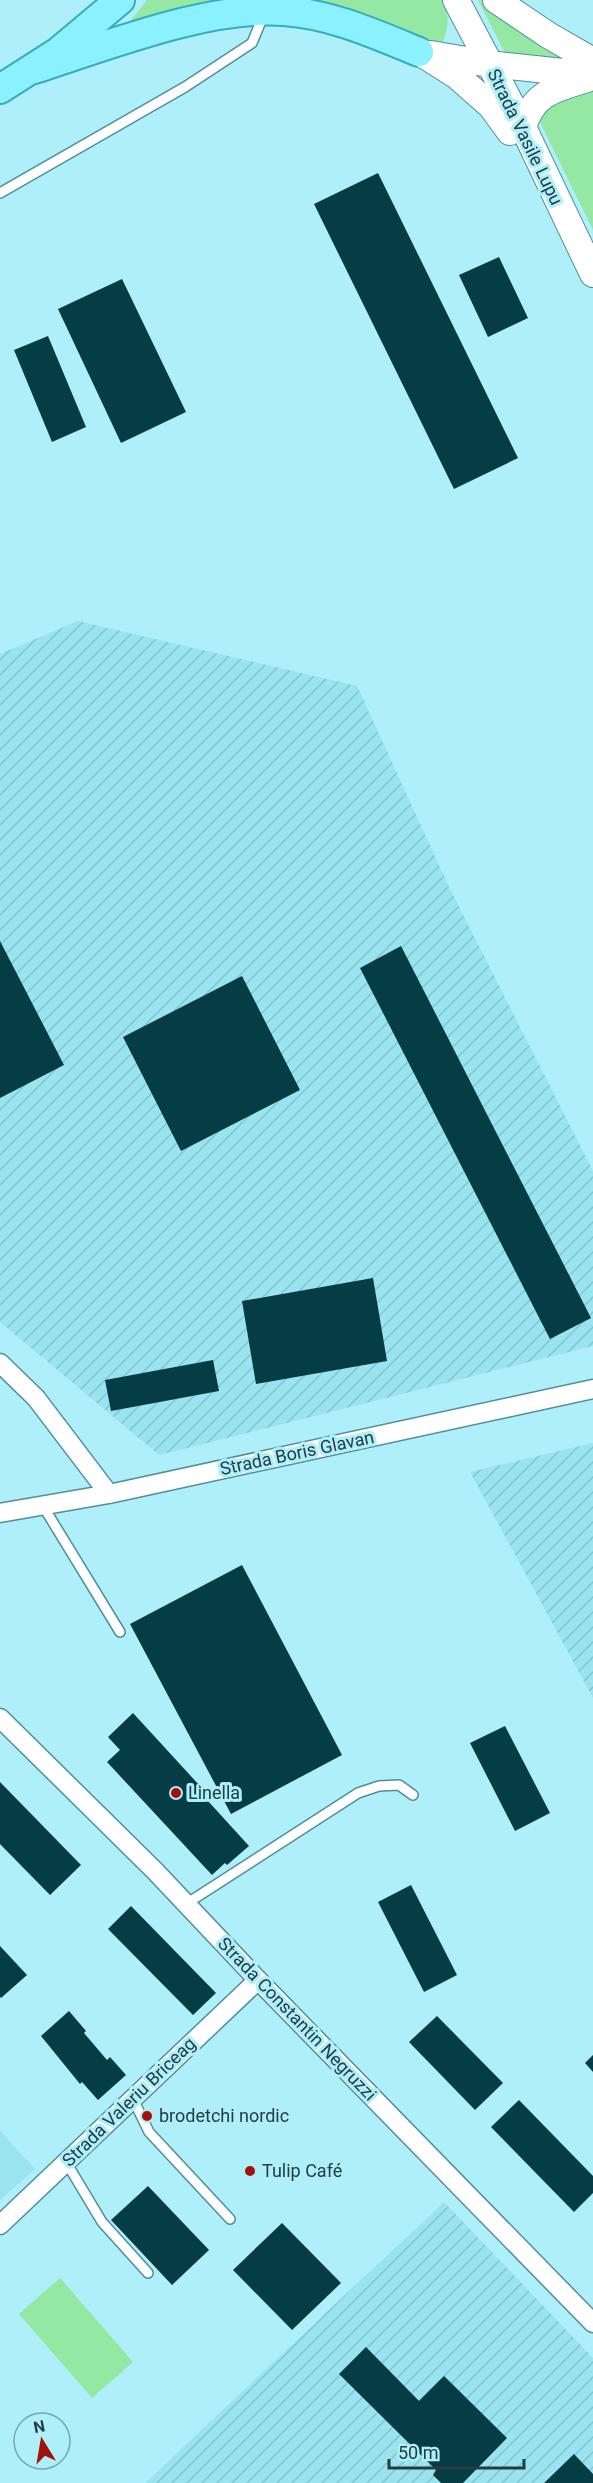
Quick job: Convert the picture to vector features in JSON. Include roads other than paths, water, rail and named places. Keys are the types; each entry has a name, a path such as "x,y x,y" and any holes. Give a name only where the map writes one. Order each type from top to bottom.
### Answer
{"main road":[{"path":"0,89 64,47 120,0"},
{"name":"Strada Vasile Lupu","path":"456,0 523,127 593,274"},
{"path":"496,0 548,35 593,61"},
{"path":"31,70 166,28 226,14 283,11 315,15 351,25 419,52 457,76 491,105 556,200"},
{"path":"419,52 489,64 593,76"},
{"path":"523,127 535,101 551,90 593,76"}],"street":[{"path":"0,1364 36,1398 109,1494"},
{"name":"Strada Boris Glavan","path":"0,1513 109,1494 593,1389"},
{"name":"Strada Constantin Negruzzi","path":"2,1722 186,1904 593,2323"},
{"name":"Strada Valeriu Briceag","path":"0,2225 258,1980"}],"lane":[{"path":"0,193 185,87 252,43 266,11"},
{"path":"43,1506 120,1632"},
{"path":"186,1904 358,1793 379,1786 399,1785 413,1796"},
{"path":"133,2099 149,2132 230,2219"},
{"path":"66,2162 102,2222 148,2273"}],"place":[{"name":"Linella","path":"176,1793"},
{"name":"brodetchi nordic","path":"147,2116"},
{"name":"Tulip Café","path":"250,2171"}]}
